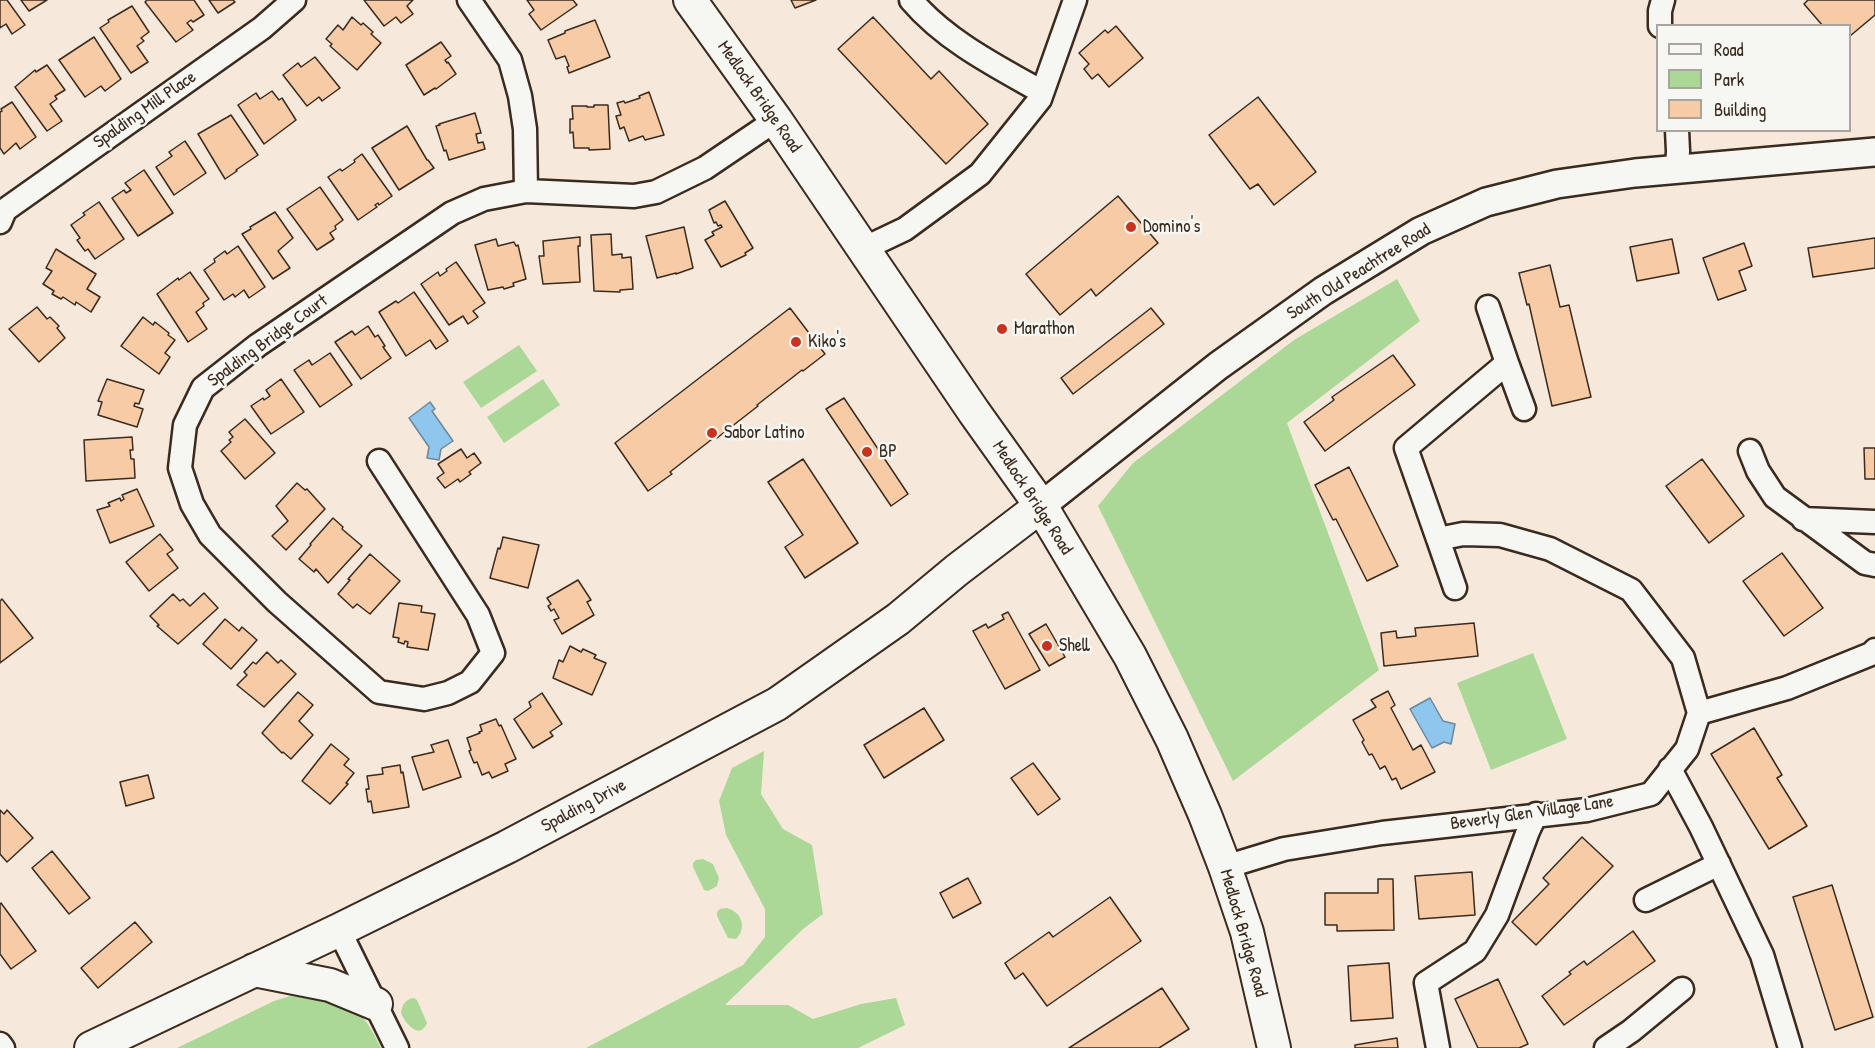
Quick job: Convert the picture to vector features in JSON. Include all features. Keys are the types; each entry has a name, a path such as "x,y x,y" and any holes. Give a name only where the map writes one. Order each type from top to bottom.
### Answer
{"main road":[{"name":"Medlock Bridge Road","path":"690,0 776,120 974,412 1041,506 1130,656 1172,739 1225,867 1247,932 1272,1048"},
{"name":"Spalding Drive","path":"91,1048 507,847 777,704 898,619 957,570 1041,506"},
{"path":"254,970 330,985 376,1004"}],"street":[{"name":"Spalding Mill Place","path":"0,222 5,210 262,28 294,0"},
{"path":"470,0 510,60 520,96 525,129 526,191"},
{"path":"910,0 925,17 978,56 1042,92"},
{"path":"863,249 905,229 980,174 1040,99 1075,0"},
{"path":"1660,24 1663,0"},
{"name":"Spalding Bridge Court","path":"379,461 478,615 492,653 470,682 448,693 424,699 379,692 277,602 210,535 192,504 180,468 185,425 203,388 268,338 452,213 484,199 526,191 634,196 656,192 705,168 776,120"},
{"path":"1677,132 1677,170"},
{"name":"South Old Peachtree Road","path":"1041,506 1237,353 1323,291 1421,231 1485,202 1557,184 1677,170 1875,152"},
{"path":"1488,307 1524,409"},
{"path":"1455,588 1406,448 1507,363"},
{"path":"1750,451 1758,471 1775,497 1865,563 1875,566"},
{"path":"1803,519 1875,522"},
{"path":"1438,538 1463,534 1500,535 1550,549 1631,590 1683,658 1699,713 1787,688 1874,654"},
{"name":"Beverly Glen Village Lane","path":"1225,867 1284,849 1382,833 1587,810 1651,794 1687,749 1699,713"},
{"path":"1670,769 1762,954 1790,1048"},
{"path":"1438,1048 1426,983 1475,951 1497,915 1536,814"},
{"path":"1646,900 1719,864"},
{"path":"339,930 398,1048"},
{"path":"1606,1048 1631,1031 1682,989"},
{"path":"0,1044 3,1048"}],"green space":[{"path":"1397,279 1420,321 1287,423 1379,670 1233,781 1098,506 1133,463 1294,340"},
{"path":"519,345 537,371 481,408 463,382"},
{"path":"543,379 560,405 504,443 487,417"},
{"path":"1533,653 1567,739 1491,770 1457,683"},
{"path":"764,751 761,794 783,829 812,845 823,914 803,929 725,1005 788,1005 813,1019 861,1004 896,998 905,1025 858,1048 586,1048 743,965 765,937 765,909 726,835 719,801 732,768"},
{"path":"703,859 713,864 719,878 717,886 708,891 704,890 693,867 696,860"},
{"path":"727,908 736,913 741,921 741,930 736,939 728,938 717,916 720,909"},
{"path":"290,996 332,1001 354,1010 366,1022 381,1048 177,1048 274,1001"},
{"path":"414,998 427,1023 421,1030 413,1029 401,1013 404,1003"}],"water":[{"path":"430,402 435,409 432,411 453,441 441,449 439,460 427,458 429,447 409,418"},
{"path":"1430,698 1443,721 1455,724 1451,744 1444,742 1432,748 1410,709"}],"building":[{"path":"0,0 7,0 25,25 12,34 6,24 0,28"},
{"path":"21,0 47,0 29,11"},
{"path":"147,0 194,0 204,15 187,23 193,30 176,42 145,2"},
{"path":"209,0 233,0 235,2 218,13"},
{"path":"364,0 413,0 407,6 413,14 401,23 396,17 384,26"},
{"path":"527,0 573,0 577,5 541,30 529,14 534,10"},
{"path":"791,0 816,0 795,8"},
{"path":"1808,0 1875,0 1875,15 1851,35 1851,24 1821,24 1804,4"},
{"path":"132,6 149,32 141,38 144,41 137,46 148,62 131,73 100,28 109,22 108,20"},
{"path":"352,17 361,25 363,23 381,43 357,70 330,46 332,44 326,39 338,25 343,30"},
{"path":"873,17 931,79 939,71 988,124 946,164 838,49"},
{"path":"595,20 610,57 569,73 565,56 556,59 548,40"},
{"path":"1116,26 1143,58 1109,87 1098,74 1092,79 1084,69 1089,64 1079,53 1105,30 1108,33"},
{"path":"94,37 121,79 105,91 101,86 85,97 59,60"},
{"path":"441,42 451,56 445,60 456,74 424,95 406,65"},
{"path":"315,57 340,88 322,101 319,97 307,106 283,75 298,63 301,67"},
{"path":"47,65 65,90 55,96 57,99 50,104 62,121 47,131 15,87 35,70 36,72"},
{"path":"272,91 279,100 282,98 296,120 264,144 238,105 256,93 260,99"},
{"path":"649,92 664,135 645,140 643,136 629,141 624,127 620,129 616,116 621,115 617,103 640,98 639,96"},
{"path":"1258,97 1316,172 1274,205 1258,184 1250,189 1209,135"},
{"path":"12,102 36,137 20,149 16,143 4,154 0,148 0,112"},
{"path":"594,105 608,105 610,149 574,148 573,132 570,133 570,119 573,119 572,106 594,107"},
{"path":"475,113 481,133 476,134 478,143 483,142 485,149 449,160 436,126"},
{"path":"231,115 258,155 225,179 198,134"},
{"path":"407,126 434,168 399,190 372,148"},
{"path":"185,141 206,173 174,195 156,167 172,156 169,152"},
{"path":"362,154 392,196 379,205 378,203 375,205 377,207 358,220 328,177 340,169 342,171"},
{"path":"144,170 173,213 138,236 112,198 124,190 126,193 131,190 125,183"},
{"path":"320,187 343,220 330,233 334,239 317,250 287,209"},
{"path":"1118,196 1158,243 1096,296 1091,289 1060,315 1026,274"},
{"path":"725,201 753,248 745,253 746,255 721,267 705,240 714,235 712,232 722,227 714,223 709,210"},
{"path":"99,202 124,239 95,259 77,240 80,238 71,225"},
{"path":"275,212 293,238 278,251 290,268 273,279 242,234"},
{"path":"684,227 693,268 657,278 646,236"},
{"path":"611,234 612,255 622,254 622,258 631,257 633,289 620,290 620,292 594,291 591,235"},
{"path":"580,237 580,246 578,246 580,282 543,284 539,256 544,256 543,241"},
{"path":"1875,238 1875,268 1813,277 1808,248"},
{"path":"496,239 498,246 514,242 516,246 518,245 526,279 504,289 503,287 488,290 475,245"},
{"path":"1672,239 1679,273 1637,281 1630,247"},
{"path":"1744,243 1752,266 1739,271 1746,290 1718,300 1703,258"},
{"path":"238,246 265,287 249,298 244,290 235,297 233,294 224,300 204,270 225,251 227,254"},
{"path":"56,249 96,274 87,289 100,297 91,312 76,302 75,305 63,297 61,299 52,294 54,291 43,284 52,271 46,268"},
{"path":"456,262 485,303 473,311 478,317 468,324 463,316 449,325 421,284 438,272 440,276"},
{"path":"1550,265 1560,307 1569,305 1591,397 1552,406 1529,304 1527,305 1519,273"},
{"path":"190,272 209,299 196,312 207,329 188,342 157,294"},
{"path":"414,292 448,341 436,349 430,340 406,356 379,312"},
{"path":"37,307 47,319 50,317 59,326 57,328 65,338 39,362 9,329"},
{"path":"790,308 825,354 717,438 716,436 670,472 672,474 648,491 615,443"},
{"path":"1151,308 1164,324 1073,394 1061,378"},
{"path":"143,317 153,325 155,322 175,340 165,353 170,357 159,374 121,346"},
{"path":"368,326 375,337 378,335 391,358 361,379 335,342 352,331 355,335"},
{"path":"330,353 352,385 320,407 294,370 309,360 312,365"},
{"path":"1393,355 1415,385 1325,451 1304,422 1334,400 1332,397"},
{"path":"107,379 144,390 139,404 135,403 134,406 143,409 137,427 98,415 102,402 98,401"},
{"path":"281,379 304,412 271,434 251,406 270,396 266,390"},
{"name":"BP","path":"844,398 908,494 891,506 826,409"},
{"path":"245,419 275,453 245,479 221,451 231,442 229,440 233,437 229,432"},
{"path":"132,437 133,450 130,450 131,459 134,459 135,478 86,481 84,440"},
{"path":"1864,448 1875,448 1875,479 1865,479"},
{"path":"461,449 467,458 474,453 481,463 460,482 458,479 445,488 437,478 444,473 438,464"},
{"path":"803,459 858,543 805,578 785,547 803,535 768,482"},
{"path":"1702,459 1744,516 1709,543 1666,486"},
{"path":"1349,467 1398,566 1367,581 1336,519 1333,520 1315,485"},
{"path":"297,483 305,490 307,489 325,509 286,550 272,536 288,521 276,506"},
{"path":"137,489 154,526 110,543 97,510 110,506 108,503 120,498 121,501 124,499 122,495"},
{"path":"333,518 362,546 328,583 316,569 314,572 299,559"},
{"path":"160,534 173,550 167,554 178,568 149,591 126,562"},
{"path":"503,537 539,545 528,588 490,578"},
{"path":"1782,553 1823,608 1784,636 1743,581"},
{"path":"370,554 400,581 370,614 357,604 353,608 338,594"},
{"path":"578,580 591,600 587,602 594,615 562,634 554,620 559,618 554,609 551,611 548,606 551,604 547,598"},
{"path":"204,593 218,608 178,644 157,626 159,625 150,616 173,594 190,606"},
{"path":"2,599 33,638 0,663 0,601"},
{"path":"399,603 422,606 421,612 435,614 428,650 407,647 408,642 405,641 404,644 398,642 399,638 393,637"},
{"path":"1008,612 1040,670 1005,689 973,631 986,624 988,628 1004,619 1002,615"},
{"path":"225,619 239,631 242,627 257,640 231,669 203,644"},
{"path":"1474,623 1478,656 1384,666 1381,633 1396,631 1397,638 1416,636 1415,628"},
{"name":"Shell","path":"1046,624 1065,657 1049,666 1029,634"},
{"path":"570,646 581,652 583,649 596,655 594,658 606,663 592,695 553,678 559,660 563,662"},
{"path":"267,652 278,663 281,660 296,674 264,707 237,685 247,675 244,672 253,662 256,664"},
{"path":"1388,691 1395,705 1391,708 1413,750 1421,745 1435,772 1401,789 1396,778 1392,780 1385,766 1380,769 1372,754 1369,755 1353,720 1376,707 1371,700"},
{"path":"298,692 313,705 299,721 313,735 291,759 262,733"},
{"path":"542,693 562,724 550,732 553,736 533,748 514,719 531,707 529,702"},
{"path":"924,708 944,740 884,778 864,745"},
{"path":"496,719 516,759 505,764 508,771 492,778 489,772 482,775 477,762 474,763 467,738 482,731 480,725"},
{"path":"1754,728 1782,775 1777,778 1807,826 1769,849 1711,754"},
{"path":"448,740 461,777 423,790 412,757 434,752 431,745"},
{"path":"331,744 349,759 344,765 354,773 346,783 348,784 330,804 302,781"},
{"path":"1033,763 1060,799 1038,815 1011,778"},
{"path":"400,765 409,807 373,813 371,801 368,802 367,776 383,774 382,768"},
{"path":"148,775 154,798 126,806 120,782"},
{"path":"0,810 4,814 7,810 33,838 7,862 0,854"},
{"path":"1582,837 1613,866 1536,945 1512,922 1549,884 1543,878"},
{"path":"52,851 90,898 69,914 32,868"},
{"path":"1472,872 1475,915 1419,919 1415,876"},
{"path":"968,878 981,903 953,918 940,893"},
{"path":"1378,879 1393,879 1394,930 1337,931 1337,925 1325,925 1325,893 1378,893"},
{"path":"1832,885 1873,1017 1835,1030 1793,897"},
{"path":"1110,897 1141,941 1047,1006 1023,973 1015,979 1005,963 1049,932 1053,937"},
{"path":"1,903 36,951 11,969 0,954"},
{"path":"135,922 152,942 98,988 81,968"},
{"path":"1633,931 1655,961 1564,1025 1542,996 1584,961 1587,965"},
{"path":"1389,963 1393,1018 1351,1021 1348,966"},
{"path":"1498,979 1528,1044 1519,1048 1478,1048 1455,999"},
{"path":"1162,988 1189,1029 1159,1048 1069,1048"},
{"path":"1397,1038 1398,1048 1355,1048 1355,1045"}],"place":[{"name":"Domino's","path":"1131,227"},
{"name":"Marathon","path":"1002,329"},
{"name":"Kiko's","path":"796,342"},
{"name":"Sabor Latino","path":"712,433"},
{"name":"BP","path":"867,452"},
{"name":"Shell","path":"1047,646"}]}
